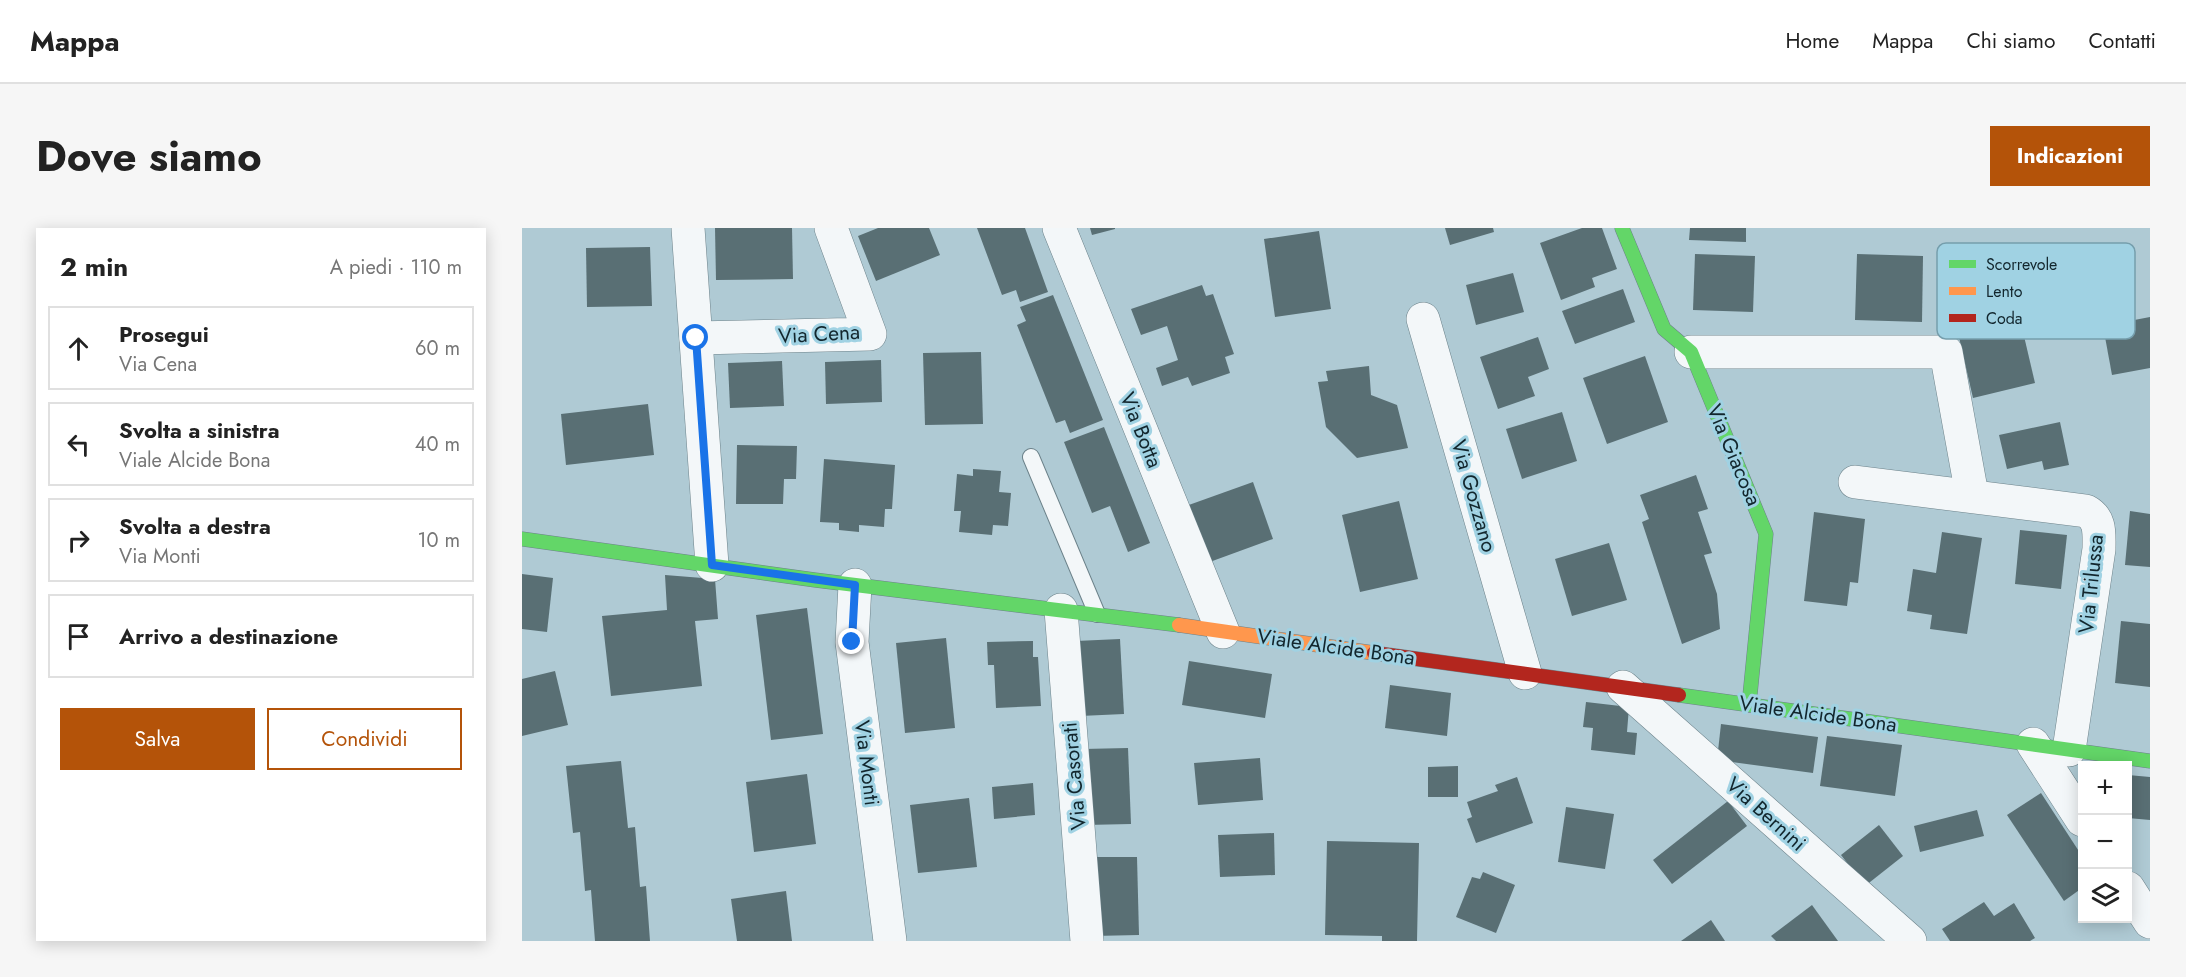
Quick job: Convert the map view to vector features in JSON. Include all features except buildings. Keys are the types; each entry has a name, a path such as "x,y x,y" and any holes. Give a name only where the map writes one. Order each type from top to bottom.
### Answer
{"street":[{"path":"688,228 712,565"},
{"name":"Via Cena","path":"696,338 870,334 831,228"},
{"name":"Via Botta","path":"1059,228 1222,632"},
{"name":"Via Giacosa","path":"1622,228 1664,329 1691,352 1766,534 1749,705"},
{"name":"Via Gozzano","path":"1423,319 1525,673"},
{"path":"1691,352 1946,352 1972,495"},
{"name":"Via Trilussa","path":"1855,482 2086,510 2094,515 2099,528 2099,549 2069,750"},
{"name":"Viale Alcide Bona","path":"522,539 855,585 1097,614 2150,761"},
{"name":"Via Monti","path":"855,585 852,642 890,941"},
{"name":"Via Casorati","path":"1061,610 1087,941"},
{"name":"Via Bernini","path":"1623,687 1910,941"},
{"path":"2033,744 2079,815"},
{"path":"2132,895 2150,922"}],"lane":[{"path":"1031,457 1097,614"}],"traffic: fast":[{"path":"1622,228 1664,329 1691,352 1766,534 1749,705"},
{"path":"522,539 815,580 1179,625"},
{"path":"1679,695 2150,761"}],"traffic: slow":[{"path":"1179,625 1374,653"}],"traffic: jam":[{"path":"1374,653 1679,695"}],"route":[{"path":"696,338 712,565 855,585 852,642"}]}
